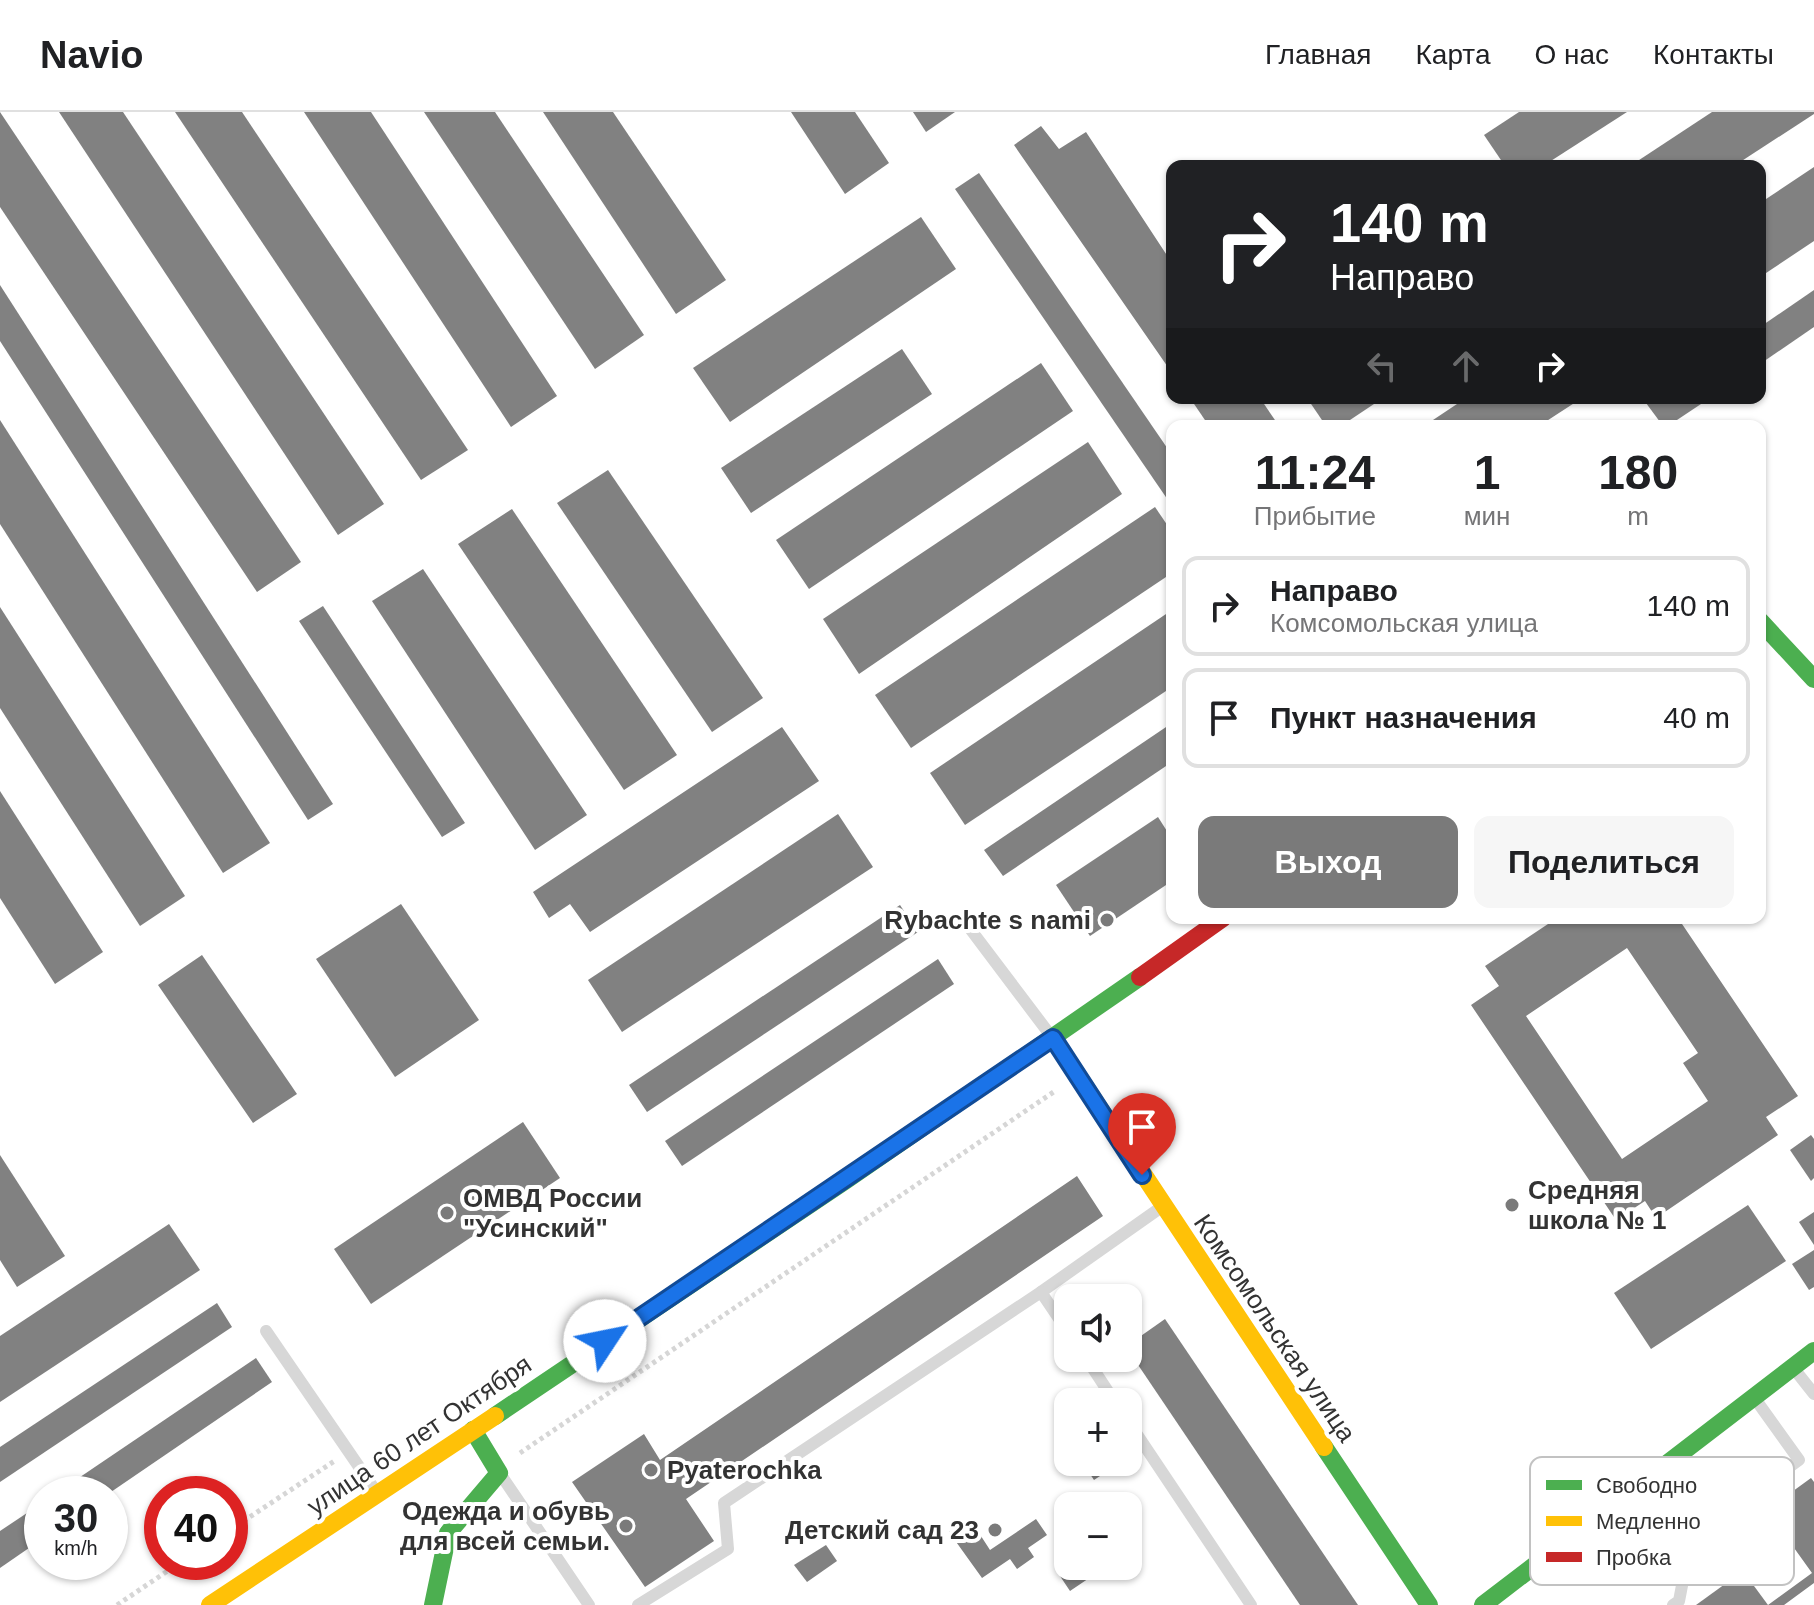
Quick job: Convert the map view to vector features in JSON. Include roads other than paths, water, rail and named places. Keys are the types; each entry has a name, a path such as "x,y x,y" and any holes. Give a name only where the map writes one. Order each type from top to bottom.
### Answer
{"street":[{"path":"1766,627 1814,679"},
{"name":"улица 60 лет Октября","path":"210,1605 378,1495 1053,1038 1214,924"},
{"name":"Комсомольская улица","path":"1053,1038 1429,1605"},
{"path":"1676,1457 1814,1351"},
{"path":"433,1605 448,1533 499,1473 473,1430"},
{"path":"1483,1605 1530,1569"}],"lane":[{"path":"971,930 1053,1038"},
{"path":"638,1605 728,1549 724,1503 1041,1292 1163,1206"},
{"path":"1041,1292 1054,1311"},
{"path":"266,1331 378,1495"},
{"path":"1794,1367 1814,1394"},
{"path":"1754,1397 1799,1460"},
{"path":"1142,1442 1251,1605"},
{"path":"1794,1464 1808,1455 1814,1456"},
{"path":"499,1473 584,1602"},
{"path":"1673,1605 1679,1601 1682,1585"}],"place":[{"name":"Rybachte s nami","path":"1107,920"},
{"name":"Средняя школа № 1","path":"1512,1205"},
{"name":"ОМВД России \"Усинский\"","path":"447,1213"},
{"name":"Pyaterochka","path":"651,1470"},
{"name":"Одежда и обувь для всей семьи.","path":"626,1526"},
{"name":"Детский сад 23","path":"995,1530"}]}
